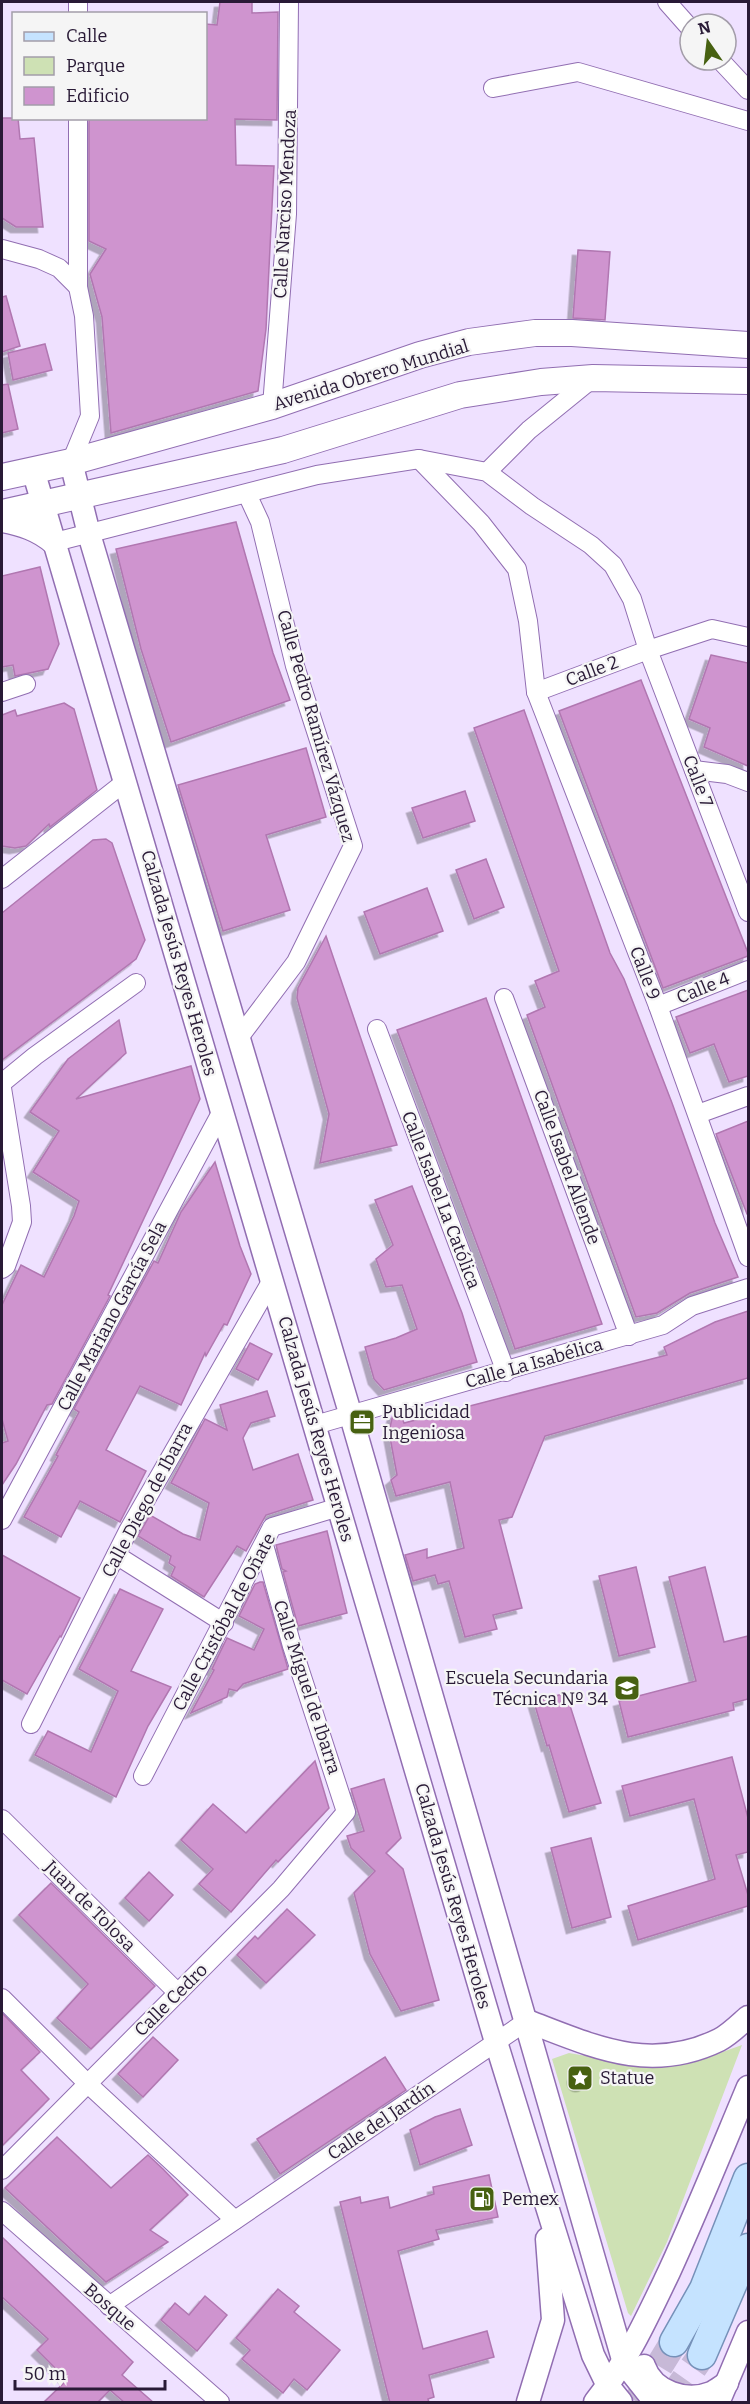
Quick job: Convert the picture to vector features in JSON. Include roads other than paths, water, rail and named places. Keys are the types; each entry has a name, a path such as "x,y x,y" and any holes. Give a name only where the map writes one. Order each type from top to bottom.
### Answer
{"main road":[{"name":"Avenida Obrero Mundial","path":"2,477 71,462 272,406 420,355 469,342 534,333 572,333 748,345"},
{"path":"2,513 283,450 460,395 541,382 594,378 748,381"},
{"path":"2,519 28,525 43,532 56,542"},
{"path":"674,2343 704,2289 748,2178"},
{"path":"702,2355 748,2248"}],"street":[{"name":"Calle Narciso Mendoza","path":"272,406 287,214 289,2"},
{"path":"667,2 678,14"},
{"path":"493,88 578,72 748,121"},
{"path":"731,72 748,90"},
{"path":"71,462 90,416 84,316 78,287 78,120"},
{"path":"2,249 39,259 60,268 78,287"},
{"path":"56,542 317,475 419,459 487,472 529,430 594,378"},
{"name":"Calle 9","path":"419,459 481,523 517,569 528,621 536,692 658,1006 748,1257"},
{"name":"Calzada Jesús Reyes Heroles","path":"71,462 89,534 351,1416 624,2363"},
{"name":"Calzada Jesús Reyes Heroles","path":"33,470 45,504 496,2042 544,2201 608,2397"},
{"name":"Calle 7","path":"487,472 532,506 591,545 613,565 632,598 648,650 748,912"},
{"name":"Calle Pedro Ramírez Vázquez","path":"238,1040 296,962 353,846 295,666 260,522 247,494"},
{"name":"Calle 2","path":"536,692 712,629 748,637"},
{"path":"2,692 26,684"},
{"path":"694,770 727,774 748,782"},
{"path":"2,879 125,782"},
{"name":"Calle 4","path":"658,1006 748,970"},
{"path":"2,1083 35,1056 136,983"},
{"name":"Calle Isabel Allende","path":"504,998 629,1336"},
{"name":"Calle Isabel La Católica","path":"377,1029 506,1372"},
{"path":"2,1088 22,1222 6,1266 2,1269"},
{"path":"698,1113 748,1096"},
{"name":"Calle Mariano García Sela","path":"2,1520 222,1111"},
{"name":"Calle Diego de Ibarra","path":"31,1724 116,1555 202,1398 272,1280"},
{"name":"Calle La Isabélica","path":"315,1425 629,1336 663,1325 692,1306 748,1288"},
{"name":"Calle Cristóbal de Oñate","path":"143,1776 272,1527 339,1507"},
{"name":"Calle Miguel de Ibarra","path":"264,1545 292,1646 346,1812 335,1826"},
{"path":"116,1555 224,1623"},
{"name":"Juan de Tolosa","path":"2,1819 178,1993"},
{"name":"Calle Cedro","path":"2,2170 281,1889 335,1826"},
{"path":"2,1998 88,2084 235,2220"},
{"path":"527,2021 598,2048 639,2057 681,2054 720,2039 748,2018"},
{"name":"Calle del Jardín","path":"109,2306 527,2021"},
{"path":"608,2397 640,2335 691,2224 748,2087"},
{"path":"528,2403 553,2320 544,2201"},
{"name":"Bosque","path":"2,2211 220,2403"},
{"path":"640,2335 640,2353 646,2371 658,2385 674,2394 693,2397 711,2393 723,2396 748,2332"},
{"path":"624,2363 655,2403"}],"tunnel":[{"path":"637,2402 674,2342"},
{"path":"669,2402 702,2355"}],"place":[{"name":"Publicidad Ingeniosa","path":"362,1422"},
{"name":"Escuela Secundaria Técnica Nº 34","path":"627,1688"},
{"name":"Statue","path":"580,2078"},
{"name":"Pemex","path":"482,2199"}]}
